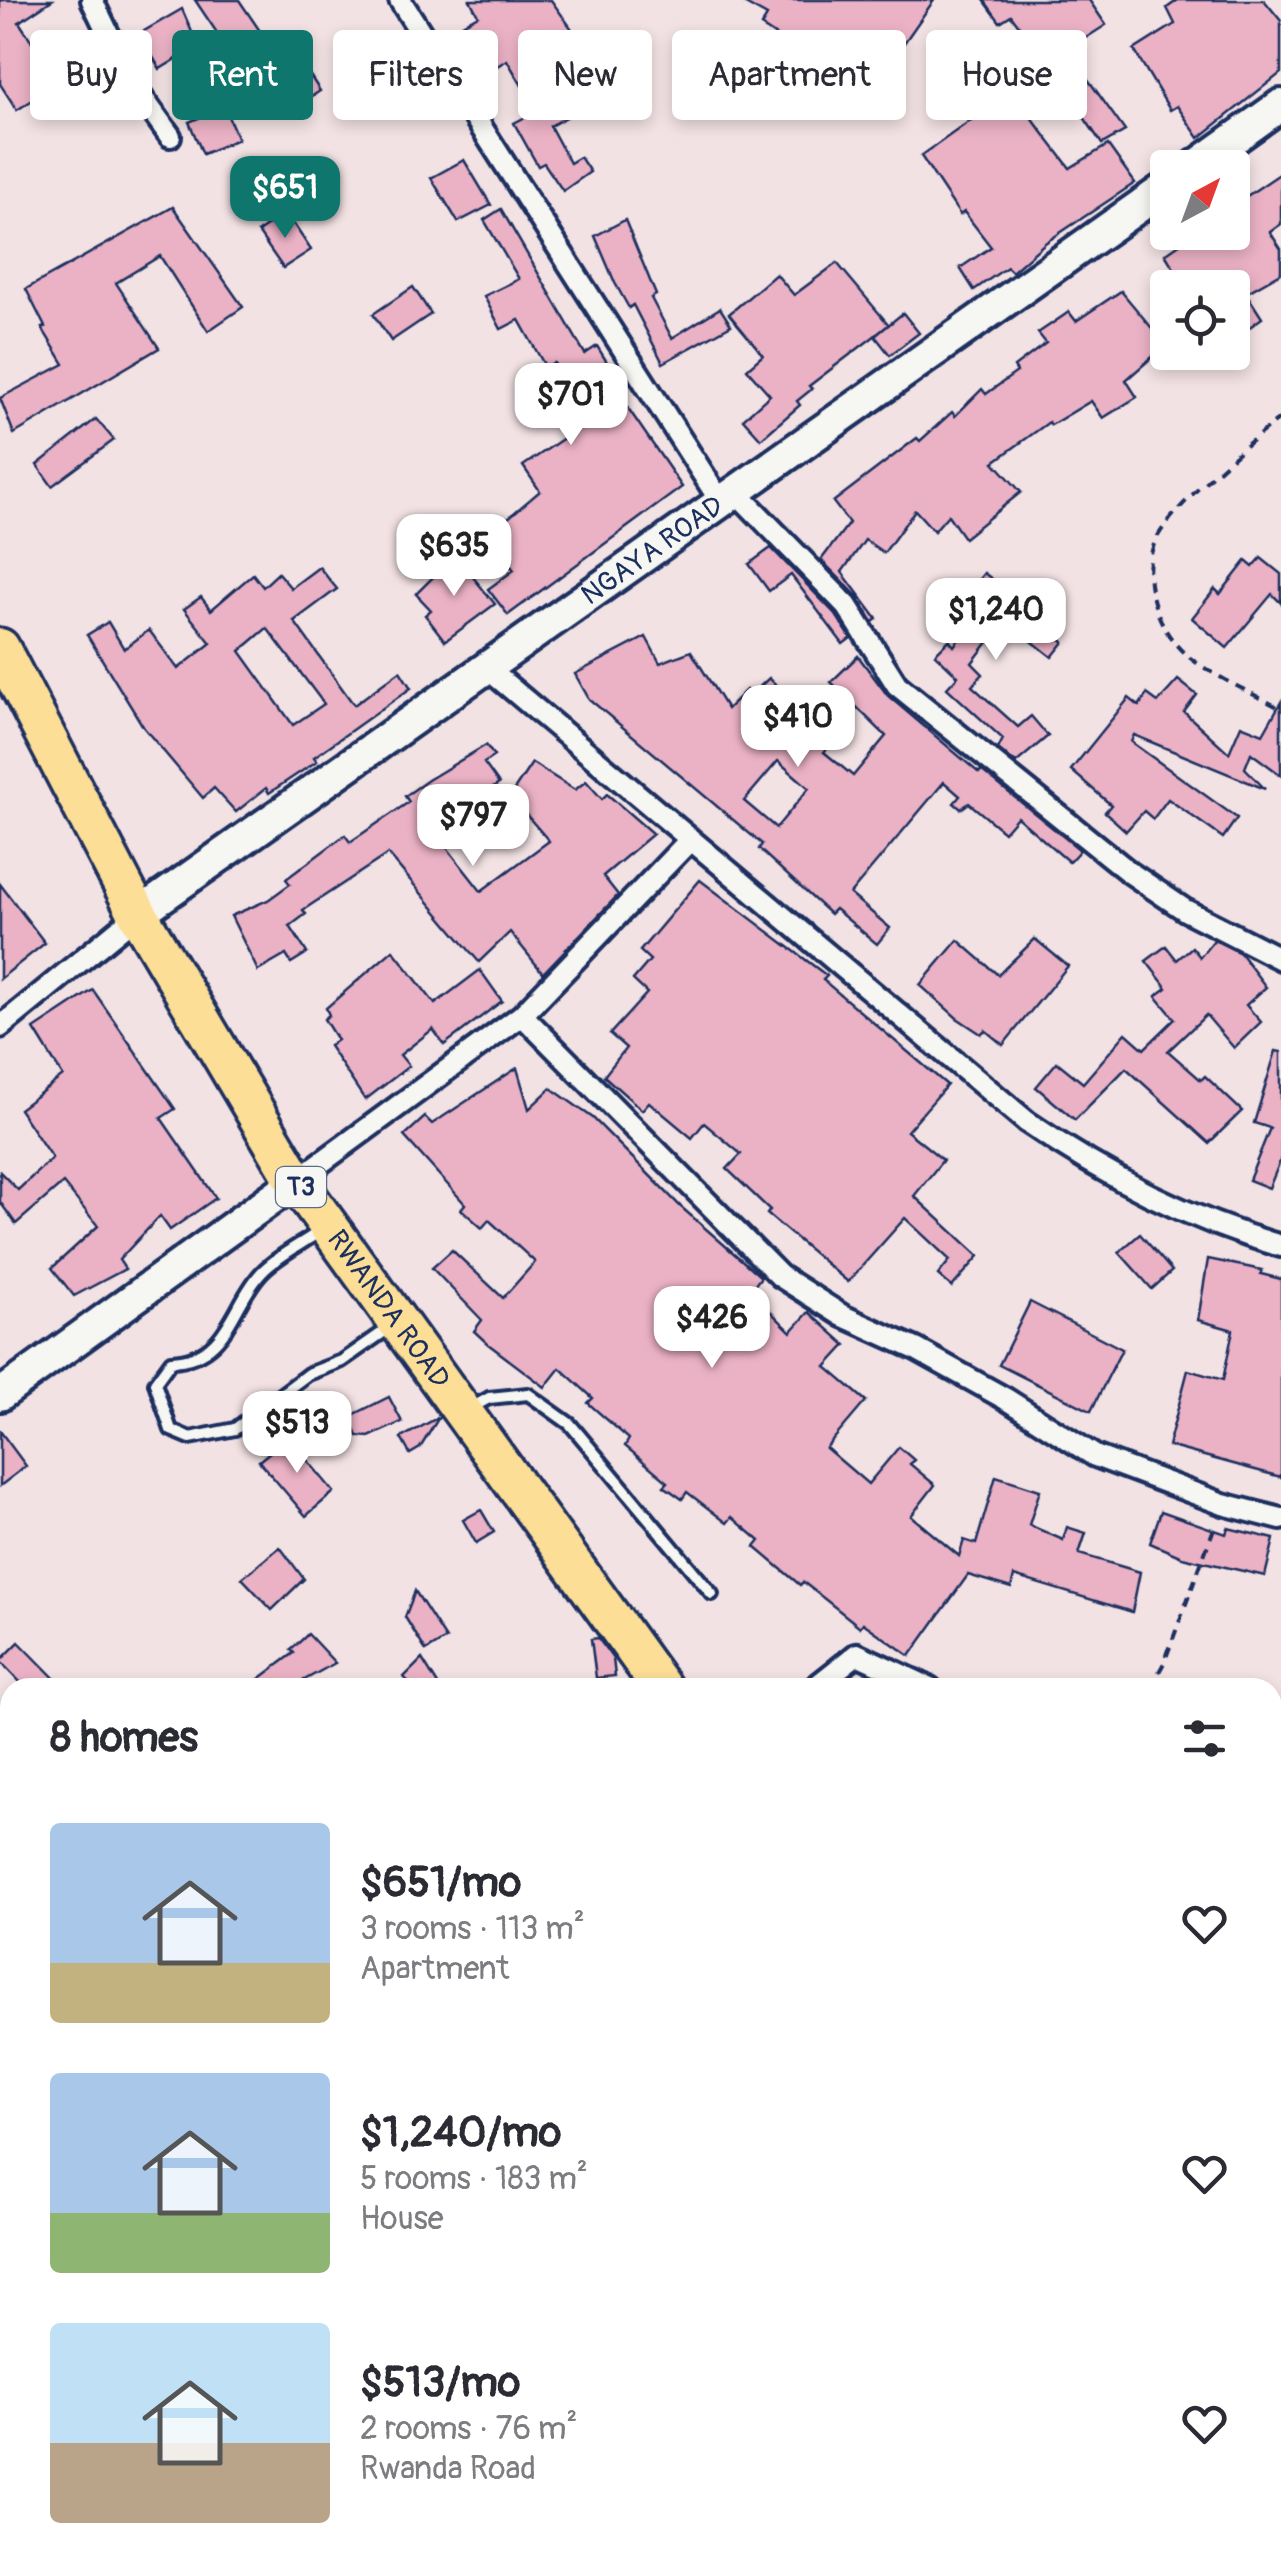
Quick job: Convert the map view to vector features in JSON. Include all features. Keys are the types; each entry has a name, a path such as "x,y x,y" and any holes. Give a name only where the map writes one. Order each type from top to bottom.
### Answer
{"highway":[{"name":"RWANDA ROAD","path":"3,664 138,914 296,1180 652,1678"}],"street":[{"path":"92,0 132,84 170,136"},
{"path":"400,0 514,185 729,497 848,606 897,685 1129,872 1185,910 1281,959"},
{"path":"1218,150 1281,105"},
{"name":"NGAYA ROAD","path":"138,914 1150,199"},
{"path":"488,669 688,842 1027,1122 1098,1170 1178,1210 1281,1246"},
{"path":"0,1395 522,1015 688,842"},
{"path":"0,1027 138,914"},
{"path":"522,1015 780,1276 843,1316 916,1349 1006,1399 1095,1456 1223,1504 1281,1519"},
{"path":"827,1678 858,1654 909,1678"}],"lane":[{"path":"328,1226 260,1273 232,1325 188,1361 171,1361 155,1384 171,1430 190,1438 234,1430 308,1374 342,1360 398,1322"},
{"path":"464,1414 489,1398 528,1394 570,1424 712,1594"}],"path":[{"path":"1281,418 1201,489 1157,537 1149,592 1158,618 1182,651 1281,709"},
{"path":"1156,1678 1223,1504"}],"building":[{"path":"0,0 52,0 19,22 30,39 30,102 17,110 0,84"},
{"path":"195,0 239,0 259,30 215,30"},
{"path":"470,0 551,0 573,30 518,30 518,79 507,60 498,65 498,30 459,30 457,27 478,15"},
{"path":"738,0 934,0 906,40 906,30 767,30 761,26 767,16"},
{"path":"984,0 1089,0 1106,25 1087,37 1087,30 1022,30 1011,15 1000,22"},
{"path":"1178,0 1264,0 1281,21 1281,73 1199,138 1177,106 1170,110 1134,50 1175,24 1167,8"},
{"path":"182,9 191,30 172,30 172,62 160,69 152,56 152,30 146,30"},
{"path":"1087,78 1125,131 1102,144 1086,120"},
{"path":"230,120 238,139 203,154 189,122"},
{"path":"561,120 550,126 570,163 580,157 590,172 563,191 544,163 538,166 514,123"},
{"path":"971,120 1033,120 1070,168 1108,145 1135,183 1045,243 1012,272 1007,267 974,290 960,268 991,247 964,212 960,215 921,156"},
{"path":"315,156 328,175 282,207 270,188"},
{"path":"464,160 491,205 458,222 431,178"},
{"path":"1281,173 1281,224 1270,232 1281,249 1281,273 1250,291 1250,270 1175,270 1165,254 1171,250 1250,250 1250,194"},
{"path":"173,207 243,307 208,331 160,256 116,283 159,348 14,434 0,398 64,364 42,328 45,327 26,289"},
{"path":"501,209 585,354 597,346 623,388 617,392 682,487 508,615 488,589 514,570 490,540 505,529 501,524 540,491 523,466 590,420 554,363 546,368 519,320 501,329 484,296 519,279 484,220"},
{"path":"286,213 311,250 283,268 258,232"},
{"path":"625,220 656,295 651,298 672,338 720,308 731,325 663,363 633,305 629,308 615,283 595,236"},
{"path":"837,263 889,325 809,386 812,389 797,401 800,405 761,439 743,419 770,395 747,369 763,355 729,314 776,274 794,295"},
{"path":"413,287 431,314 391,341 373,314"},
{"path":"1121,291 1150,326 1150,359 1126,380 1137,397 1103,418 1091,401 1051,425 1049,422 994,462 1021,492 964,538 948,515 934,531 915,510 884,553 865,540 842,572 877,619 873,622 857,596 821,560 849,523 833,502 917,438 920,441 952,412 955,416 982,389 986,394 1017,372 1014,367 1046,343 1038,333 1069,312 1076,321"},
{"path":"1250,299 1262,318 1250,327"},
{"path":"903,313 919,333 890,355 875,336"},
{"path":"96,419 114,440 52,486 37,465"},
{"path":"771,548 836,615 851,638 843,644 791,575 769,591 749,564"},
{"path":"455,555 495,604 445,641 425,615 431,610 416,594"},
{"path":"1261,558 1281,574 1281,603 1272,594 1227,648 1192,618 1215,589 1220,594 1246,561 1253,567"},
{"path":"319,567 337,589 294,621 354,705 400,671 411,688 314,757 317,761 269,793 266,788 236,812 214,788 203,798 144,728 87,635 108,622 124,649 149,630 178,669 211,643 184,609 201,597 211,610 253,574 263,587 278,573 291,588","holes":["267,628 324,704 293,725 240,651"]},
{"path":"984,573 1030,608 1028,612 1064,642 1052,657 1005,620 972,663 983,674 972,686 1018,727 1031,716 1048,736 1016,763 998,749 1003,739 947,688 958,676 935,654 949,640 954,646 987,601 971,589"},
{"path":"646,637 660,663 691,651 727,709 746,690 751,695 769,678 796,704 790,710 831,744 824,752 853,776 886,736 831,682 858,656 888,696 979,773 981,770 1080,850 1069,862 1017,817 1004,832 969,803 961,809 954,803 960,796 944,782 850,894 890,928 877,944 835,909 830,914 759,849 762,844 589,699 575,674","holes":["778,761 809,788 776,828 744,801"]},
{"path":"1178,680 1197,695 1184,712 1229,753 1241,725 1263,734 1281,702 1281,775 1251,753 1245,768 1265,789 1134,735 1131,742 1237,818 1223,838 1168,799 1153,819 1144,811 1126,831 1105,812 1111,805 1071,770 1129,698 1139,706 1147,694 1158,702"},
{"path":"486,745 494,756 484,763 499,784 465,806 452,787 419,812 481,891 549,841 510,796 532,763 575,790 586,781 602,799 607,794 653,834 603,876 618,895 543,973 510,932 479,962 388,854 303,910 306,914 290,926 307,953 291,963 286,955 258,971 231,916 268,900 290,884 286,879 345,835 350,842 409,802 405,796"},
{"path":"700,880 827,976 823,980 947,1085 907,1131 943,1160 914,1196 979,1256 952,1287 938,1275 950,1260 905,1218 848,1282 767,1214 770,1210 727,1169 741,1154 704,1123 692,1138 649,1102 642,1110 604,1076 626,1048 610,1034 647,993 633,980 650,960 640,951"},
{"path":"0,884 45,943 0,979"},
{"path":"1035,939 1068,966 1003,1045 985,1030 981,1034 957,1018 920,985 958,940 998,975"},
{"path":"1214,940 1240,953 1266,987 1246,1005 1261,1022 1234,1048 1206,1015 1168,1051 1201,1080 1205,1076 1242,1111 1209,1143 1126,1068 1075,1120 1036,1087 1057,1062 1083,1083 1126,1033 1144,1049 1175,1019 1156,996 1167,988 1146,961 1166,946 1177,960 1192,947 1200,957"},
{"path":"393,950 435,1004 480,970 502,1001 444,1045 433,1029 400,1055 409,1066 365,1100 329,1046 337,1040 324,1019 329,1015 326,1008"},
{"path":"93,990 175,1109 161,1118 216,1198 170,1230 160,1216 119,1260 125,1269 74,1296 52,1268 98,1226 63,1183 16,1224 0,1202 0,1172 18,1190 52,1158 19,1109 63,1076 34,1029"},
{"path":"1276,1051 1281,1052 1281,1159 1269,1188 1249,1180 1270,1128 1254,1123"},
{"path":"517,1068 529,1109 551,1088 593,1118 681,1207 761,1277 750,1291 791,1332 809,1312 846,1345 826,1367 866,1401 826,1448 868,1484 899,1447 914,1460 910,1464 935,1485 911,1516 959,1556 964,1540 976,1544 996,1476 1040,1490 1029,1525 1063,1540 1067,1527 1086,1533 1079,1554 1140,1572 1132,1612 1014,1576 1011,1588 968,1575 910,1656 863,1623 860,1627 803,1582 800,1585 755,1547 760,1541 732,1517 727,1523 687,1492 682,1499 664,1486 668,1482 625,1446 629,1439 588,1403 593,1398 560,1368 545,1387 488,1344 474,1331 482,1320 432,1268 452,1250 503,1298 535,1262 489,1220 482,1228 461,1209 465,1204 404,1136 425,1117 432,1124"},
{"path":"1140,1234 1172,1271 1152,1289 1119,1252"},
{"path":"1208,1259 1262,1270 1261,1274 1281,1279 1281,1477 1168,1446 1188,1370 1223,1380 1233,1330 1198,1320"},
{"path":"1030,1302 1122,1349 1091,1411 999,1365"},
{"path":"389,1397 402,1422 369,1437 358,1436 349,1417"},
{"path":"439,1417 420,1448 410,1454 401,1438"},
{"path":"0,1431 26,1466 0,1486"},
{"path":"288,1437 334,1492 306,1516 259,1461"},
{"path":"481,1510 494,1532 476,1543 463,1520"},
{"path":"1161,1511 1226,1534 1228,1528 1274,1539 1265,1576 1182,1557 1150,1543"},
{"path":"280,1547 304,1579 272,1610 242,1578"},
{"path":"415,1591 446,1639 426,1651 405,1617"},
{"path":"308,1634 335,1663 308,1678 260,1678 294,1653 291,1650"},
{"path":"598,1638 613,1659 615,1676 596,1678 591,1639"},
{"path":"19,1642 54,1678 16,1678 0,1661"},
{"path":"422,1659 434,1678 405,1678"}]}
